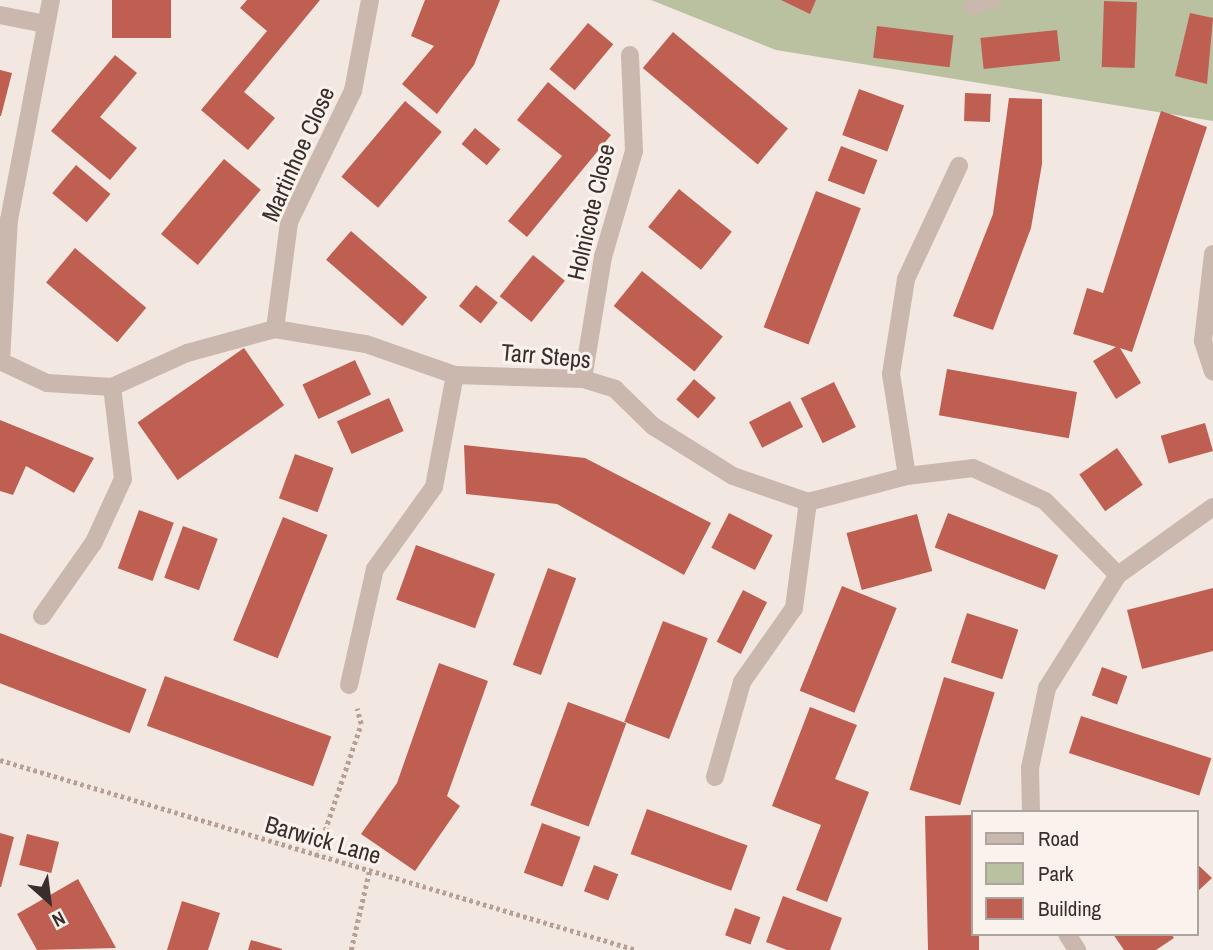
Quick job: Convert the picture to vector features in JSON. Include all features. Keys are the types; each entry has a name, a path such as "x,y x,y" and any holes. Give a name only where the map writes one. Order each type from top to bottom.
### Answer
{"street":[{"path":"1,361 9,220 51,0"},
{"name":"Martinhoe Close","path":"275,329 289,222 353,91 370,0"},
{"path":"973,6 992,0"},
{"path":"0,15 46,24"},
{"name":"Holnicote Close","path":"583,379 603,257 634,151 630,55"},
{"path":"907,476 891,374 906,279 959,166"},
{"path":"1213,254 1203,341 1213,371"},
{"name":"Tarr Steps","path":"1,361 47,383 112,387 187,352 275,329 366,344 456,375 583,379 615,390 653,426 733,476 808,502"},
{"path":"349,685 375,569 434,487 456,375"},
{"path":"42,616 94,542 123,479 112,387"},
{"path":"715,777 742,682 794,608 808,502 907,476 973,468 1045,501 1118,575"},
{"path":"1031,810 1030,768 1047,688 1118,575 1213,507"}],"path":[{"path":"316,857 361,724 349,685"},
{"name":"Barwick Lane","path":"0,761 316,857 637,950"},
{"path":"351,950 369,872"}],"green space":[{"path":"651,0 1213,0 1213,121 776,50"}],"building":[{"path":"112,0 171,0 171,38 112,38"},
{"path":"247,0 320,0 244,92 275,118 248,150 201,110 267,31 240,8"},
{"path":"425,0 500,0 474,65 437,114 402,84 434,46 411,36"},
{"path":"781,0 816,0 810,14"},
{"path":"1104,1 1137,2 1135,68 1102,67"},
{"path":"1190,13 1213,18 1207,84 1175,76"},
{"path":"588,23 613,44 575,90 549,69"},
{"path":"877,26 953,35 950,67 873,58"},
{"path":"1057,30 1060,61 984,69 980,38"},
{"path":"673,32 788,128 758,164 643,68"},
{"path":"115,55 137,73 100,117 137,148 110,180 51,131"},
{"path":"0,70 12,73 1,116 0,116"},
{"path":"548,82 611,135 527,237 508,221 562,156 517,120"},
{"path":"859,89 904,105 887,151 842,135"},
{"path":"965,93 991,94 990,122 964,121"},
{"path":"1009,98 1042,99 1042,164 1031,228 993,330 953,316 993,214"},
{"path":"405,101 442,132 378,208 341,177"},
{"path":"1161,111 1207,127 1132,352 1120,348 1141,383 1116,399 1093,361 1116,347 1073,334 1087,288 1103,293"},
{"path":"475,128 500,149 487,165 462,144"},
{"path":"841,146 877,160 864,195 828,181"},
{"path":"224,159 261,190 198,265 161,234"},
{"path":"76,165 110,194 87,222 52,193"},
{"path":"679,189 732,232 701,270 648,227"},
{"path":"816,191 861,208 808,345 764,327"},
{"path":"351,231 427,297 402,326 326,260"},
{"path":"75,248 146,308 117,342 46,282"},
{"path":"533,255 565,281 532,322 500,296"},
{"path":"642,271 723,336 695,371 614,306"},
{"path":"476,285 498,303 481,324 459,306"},
{"path":"244,348 284,405 178,480 138,423"},
{"path":"355,360 371,394 318,419 302,385"},
{"path":"947,369 1077,392 1069,438 939,415"},
{"path":"694,379 716,398 698,418 676,399"},
{"path":"834,382 856,427 823,443 801,398"},
{"path":"389,398 404,431 352,454 337,421"},
{"path":"790,401 803,427 762,448 749,422"},
{"path":"0,420 94,458 74,493 26,466 13,495 0,491"},
{"path":"1205,423 1213,451 1169,464 1161,436"},
{"path":"464,445 585,458 711,523 684,575 557,504 466,494"},
{"path":"1117,448 1143,485 1105,511 1079,474"},
{"path":"295,454 334,468 317,512 279,498"},
{"path":"139,510 174,523 153,581 118,568"},
{"path":"729,513 773,535 755,570 711,548"},
{"path":"948,513 1058,555 1045,590 935,548"},
{"path":"917,514 932,571 862,590 846,533"},
{"path":"283,517 328,535 278,658 233,640"},
{"path":"183,526 218,539 199,590 164,578"},
{"path":"416,545 495,574 475,628 396,600"},
{"path":"548,568 576,578 541,675 513,665"},
{"path":"842,586 897,608 854,713 800,691"},
{"path":"1213,588 1213,651 1142,669 1127,610"},
{"path":"743,590 767,602 741,654 717,642"},
{"path":"967,613 1018,630 1002,679 951,662"},
{"path":"663,621 708,638 669,739 624,722"},
{"path":"0,633 147,689 130,733 0,683"},
{"path":"439,663 488,681 447,796 460,806 415,871 361,834 397,783"},
{"path":"1102,667 1127,676 1117,704 1092,695"},
{"path":"165,676 331,737 313,786 147,726"},
{"path":"944,677 995,692 960,805 910,790"},
{"path":"568,702 626,723 589,827 530,805"},
{"path":"810,707 857,725 835,779 869,792 827,902 796,890 821,825 772,806"},
{"path":"1081,716 1211,758 1199,795 1069,753"},
{"path":"647,809 748,846 731,891 631,854"},
{"path":"972,815 972,936 979,936 979,950 928,950 925,816"},
{"path":"542,823 581,837 562,887 524,873"},
{"path":"0,833 14,837 1,887 0,887"},
{"path":"27,834 59,842 51,873 19,865"},
{"path":"594,865 618,874 608,900 584,891"},
{"path":"1199,866 1212,878 1199,890"},
{"path":"78,879 116,948 37,950 17,914"},
{"path":"783,896 842,918 830,950 787,950 766,942"},
{"path":"182,901 220,913 208,950 167,950"},
{"path":"735,908 760,917 750,944 725,935"},
{"path":"1114,936 1174,938 1156,950 1124,950"},
{"path":"251,940 282,949 282,950 248,950"}]}
